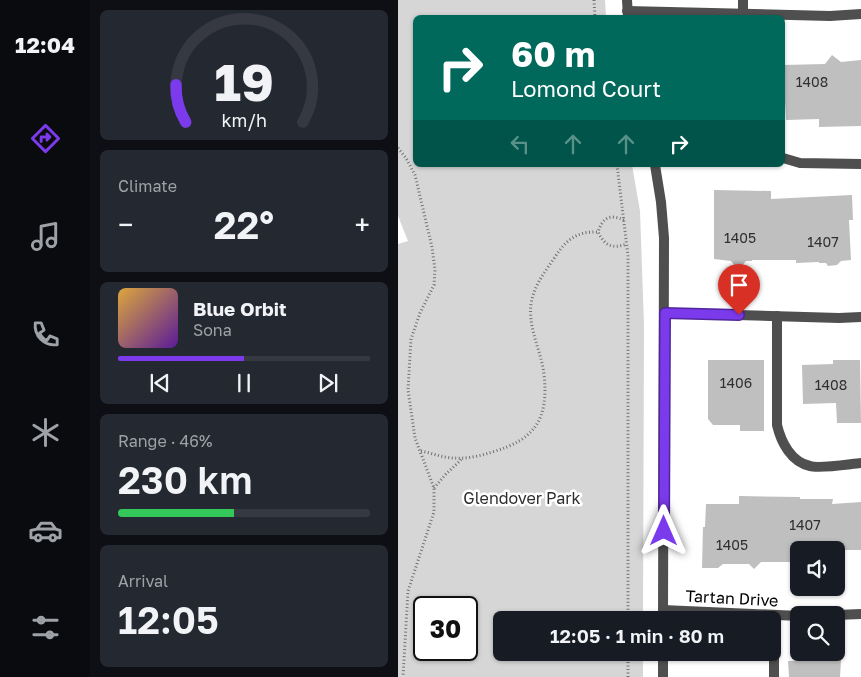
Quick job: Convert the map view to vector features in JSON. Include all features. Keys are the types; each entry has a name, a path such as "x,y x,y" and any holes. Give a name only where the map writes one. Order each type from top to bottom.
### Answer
{"street":[{"path":"628,0 628,14 744,13 756,15"},
{"path":"744,0 744,13"},
{"path":"785,16 862,14"},
{"path":"785,159 800,164 862,164"},
{"path":"655,167 664,238 664,611"},
{"path":"665,313 862,317"},
{"path":"777,316 777,424 780,438 788,451 797,460 810,467 862,463"},
{"path":"845,615 862,614"},
{"path":"663,661 663,677"},
{"path":"774,661 774,677"}],"path":[{"path":"594,0 595,15"},
{"path":"398,148 406,158 415,176 432,247 435,270 434,285 420,313 411,339 408,390 416,438 434,488 434,512 408,591 402,677"},
{"path":"617,167 627,244 628,611"},
{"path":"625,221 617,217 608,218 601,223 598,232 602,240 609,245 618,247 627,244"},
{"path":"420,451 453,458 476,457 505,449 520,442 536,427 545,406 544,375 539,350 530,325 531,303 539,278 564,243 590,231 598,232"},
{"path":"434,488 464,458"},
{"path":"628,661 628,677"}],"green space":[{"name":"Glendover Park","path":"398,0 605,0 606,15 413,15 413,167 632,167 640,211 644,325 643,611 493,611 493,661 643,661 643,677 398,677 398,244 408,241 398,216"}],"building":[{"path":"832,55 841,62 862,60 862,126 819,127 819,119 786,120 785,65 825,64"},
{"path":"714,190 771,191 771,199 852,195 853,220 849,220 851,260 841,261 837,265 828,266 826,263 819,262 796,263 796,260 752,260 746,261 738,270 731,261 714,259"},
{"path":"708,360 764,360 764,431 740,431 740,425 713,425 708,419"},
{"path":"833,360 860,360 861,423 837,423 836,403 803,404 802,365 833,364"},
{"path":"739,496 833,499 832,504 862,502 862,550 845,550 845,541 790,541 790,562 761,562 754,569 749,564 723,564 718,568 702,568 703,527 705,527 706,504 739,504"},
{"path":"788,661 841,661 840,677 789,677"}],"route":[{"path":"664,531 665,313 739,315"}]}
